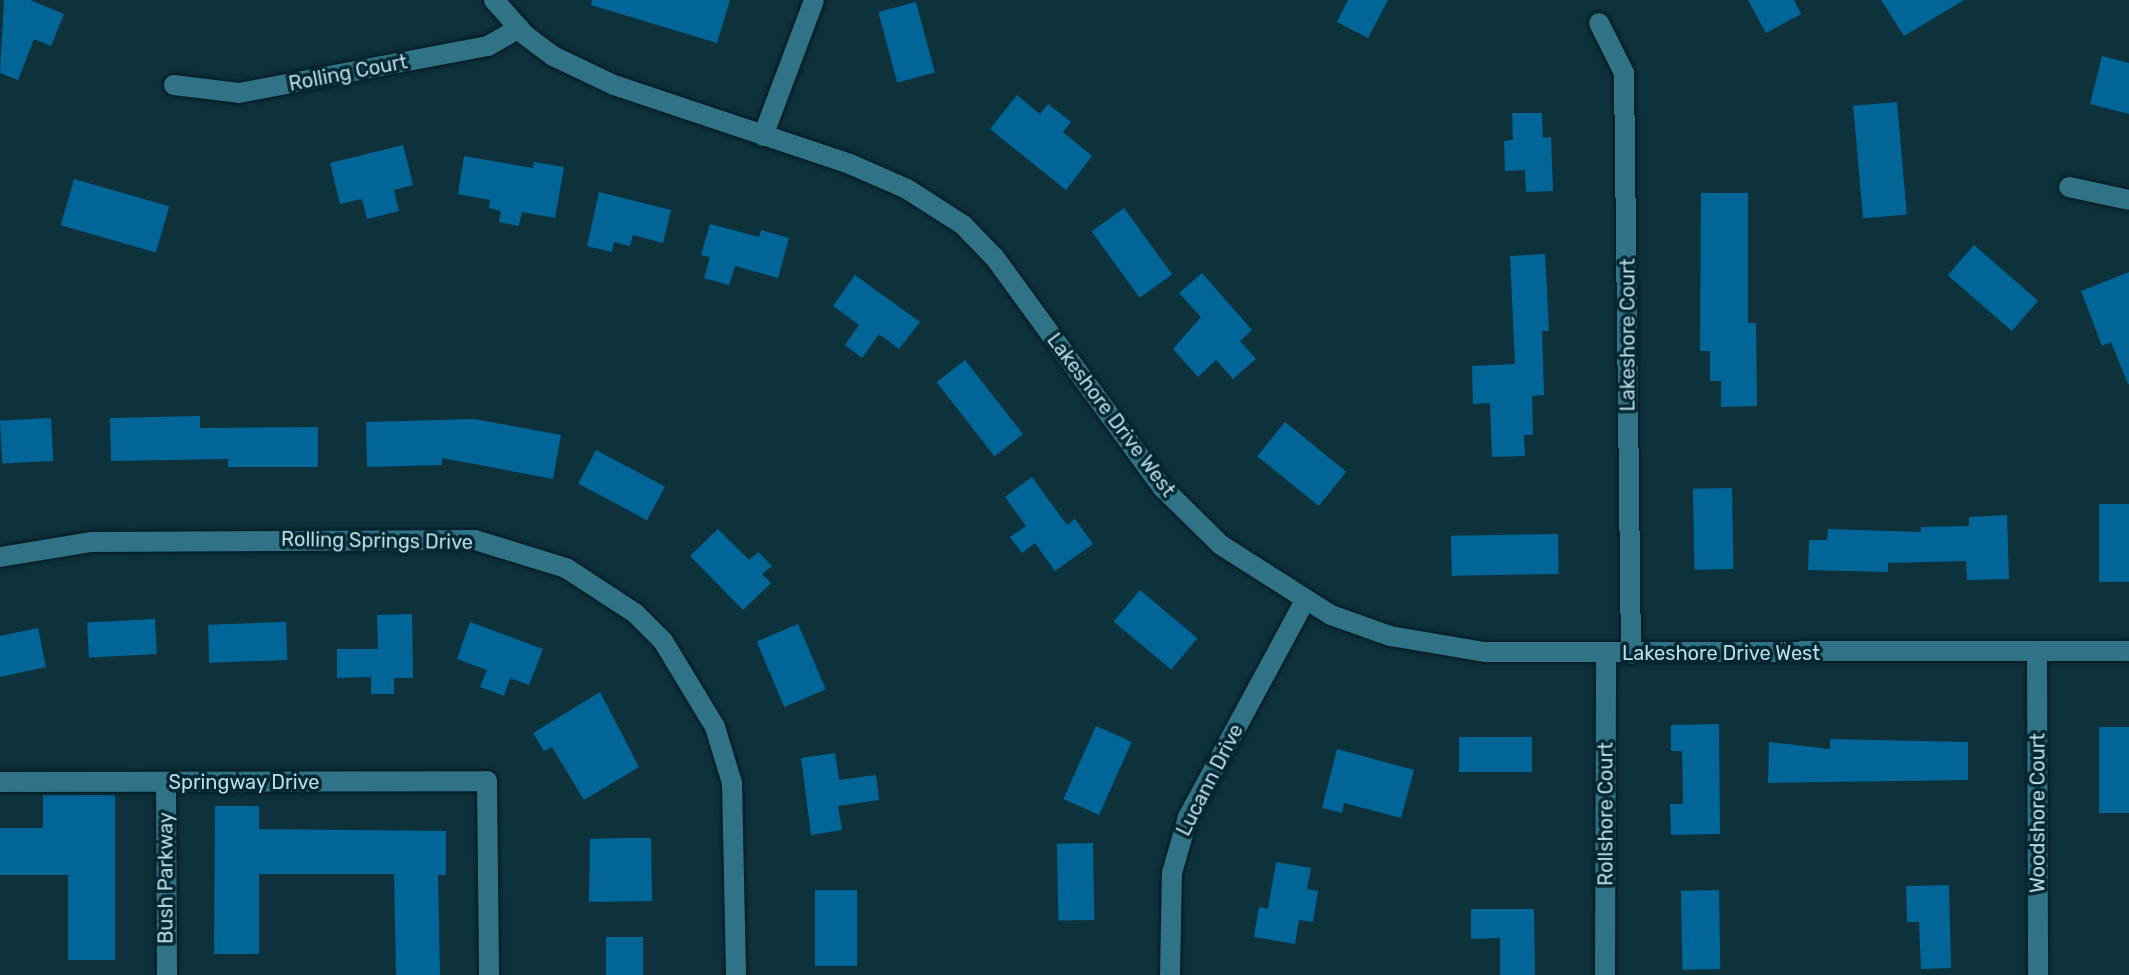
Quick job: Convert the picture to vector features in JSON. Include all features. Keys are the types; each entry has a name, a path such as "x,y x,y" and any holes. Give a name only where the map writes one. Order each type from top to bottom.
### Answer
{"street":[{"name":"Lakeshore Drive West","path":"494,0 519,28 553,56 614,85 879,176 963,225 995,258 1163,488 1221,545 1305,601 1390,636 1456,649 1606,654 2129,651"},
{"path":"763,136 814,0"},
{"name":"Lakeshore Court","path":"1599,23 1622,60 1625,88 1631,654"},
{"name":"Rolling Court","path":"174,85 239,93 488,46 519,28"},
{"path":"2069,187 2129,200"},
{"name":"Rolling Springs Drive","path":"0,557 92,542 475,540 576,574 635,613 663,641 715,727 732,783 736,975"},
{"name":"Lucann Drive","path":"1170,975 1172,873 1188,817 1305,601"},
{"name":"Woodshore Court","path":"2037,652 2038,975"},
{"name":"Rollshore Court","path":"1605,975 1606,654"},
{"name":"Springway Drive","path":"0,782 487,781 489,975"},
{"name":"Bush Parkway","path":"166,782 167,975"}],"building":[{"path":"4,0 30,0 64,14 51,46 34,39 18,80 0,73"},
{"path":"592,0 730,0 717,43 591,5"},
{"path":"1348,0 1388,0 1368,38 1337,22"},
{"path":"1748,0 1794,0 1801,14 1766,33"},
{"path":"1881,0 1964,0 1904,36"},
{"path":"916,2 935,73 897,83 878,12"},
{"path":"2102,56 2129,63 2129,114 2090,104"},
{"path":"1017,95 1040,114 1048,104 1071,122 1063,132 1092,156 1066,190 990,129"},
{"path":"1897,102 1907,215 1863,218 1853,106"},
{"path":"1512,113 1542,113 1543,138 1551,137 1553,191 1526,192 1525,170 1505,171 1504,141 1513,140"},
{"path":"403,145 413,185 394,190 399,211 367,219 362,199 340,204 330,163"},
{"path":"464,156 533,168 534,162 564,167 555,218 522,212 519,226 499,222 501,211 489,208 490,200 458,194"},
{"path":"74,179 169,206 156,252 61,225"},
{"path":"599,192 671,210 663,243 633,235 630,246 614,242 612,252 587,246"},
{"path":"1701,193 1748,193 1748,323 1756,323 1757,406 1721,407 1721,381 1710,381 1710,351 1700,351"},
{"path":"1124,208 1172,274 1140,298 1092,232"},
{"path":"710,224 759,237 761,230 789,238 778,278 735,266 729,285 704,278 710,257 701,255"},
{"path":"1974,245 2038,301 2012,331 1948,275"},
{"path":"1545,254 1549,331 1542,331 1544,395 1532,396 1533,435 1524,435 1525,456 1492,457 1490,403 1473,404 1472,366 1515,364 1510,256"},
{"path":"2129,272 2128,384 2111,342 2102,346 2081,291"},
{"path":"1202,273 1252,330 1240,341 1256,359 1233,379 1216,360 1198,377 1173,349 1201,317 1179,293"},
{"path":"855,275 920,322 899,349 879,334 862,358 845,345 859,325 833,306"},
{"path":"965,360 1023,434 995,456 937,382"},
{"path":"200,416 200,428 318,427 318,467 228,467 228,459 111,461 110,418"},
{"path":"51,418 53,461 2,464 0,421"},
{"path":"474,419 561,435 553,479 442,458 442,465 367,467 366,422"},
{"path":"1285,422 1346,472 1319,506 1257,456"},
{"path":"596,450 665,487 647,520 578,484"},
{"path":"1032,477 1067,525 1075,519 1093,544 1055,571 1035,543 1022,553 1010,537 1026,526 1005,497"},
{"path":"1732,488 1733,569 1694,570 1693,489"},
{"path":"2099,504 2129,504 2129,582 2099,582"},
{"path":"2007,515 2009,579 1967,580 1966,561 1888,563 1888,572 1808,570 1809,540 1827,540 1828,529 1921,532 1921,527 1969,526 1969,517"},
{"path":"718,529 749,560 758,552 772,566 762,574 771,583 743,610 690,556"},
{"path":"1558,534 1559,574 1452,576 1451,536"},
{"path":"1140,590 1197,638 1171,670 1114,621"},
{"path":"412,614 413,678 394,678 394,694 371,694 371,677 337,678 337,649 378,649 377,615"},
{"path":"155,619 157,654 89,658 87,623"},
{"path":"286,622 287,660 209,663 208,625"},
{"path":"470,622 543,649 529,685 510,678 504,696 480,687 487,670 457,659"},
{"path":"798,624 826,689 784,707 757,642"},
{"path":"38,628 46,667 0,677 0,636"},
{"path":"600,692 639,767 584,800 552,747 544,751 533,733"},
{"path":"1719,724 1720,834 1671,835 1670,804 1683,804 1682,751 1671,751 1671,725"},
{"path":"1096,726 1132,742 1099,815 1063,799"},
{"path":"2099,727 2129,727 2129,813 2099,813"},
{"path":"1459,737 1532,737 1532,772 1459,772"},
{"path":"1830,739 1968,742 1968,780 1768,783 1769,742 1830,749"},
{"path":"1337,749 1414,770 1401,818 1344,803 1342,813 1322,808"},
{"path":"835,753 839,780 876,775 879,800 838,806 842,830 811,835 801,758"},
{"path":"43,795 115,795 115,960 68,960 68,875 0,875 0,828 43,828"},
{"path":"215,806 259,806 259,829 446,831 446,875 438,875 440,975 396,975 394,874 259,874 259,954 214,954"},
{"path":"651,838 652,901 589,902 590,839"},
{"path":"1093,843 1094,920 1058,921 1057,844"},
{"path":"1276,862 1311,868 1307,889 1318,891 1313,922 1299,920 1295,944 1254,937 1259,907 1268,909"},
{"path":"1949,885 1951,968 1921,969 1919,922 1907,922 1906,886"},
{"path":"815,890 857,890 857,966 815,966"},
{"path":"1719,890 1720,969 1682,970 1681,891"},
{"path":"1471,909 1534,909 1535,975 1500,975 1500,938 1471,939"},
{"path":"606,937 643,937 643,975 606,975"}]}
